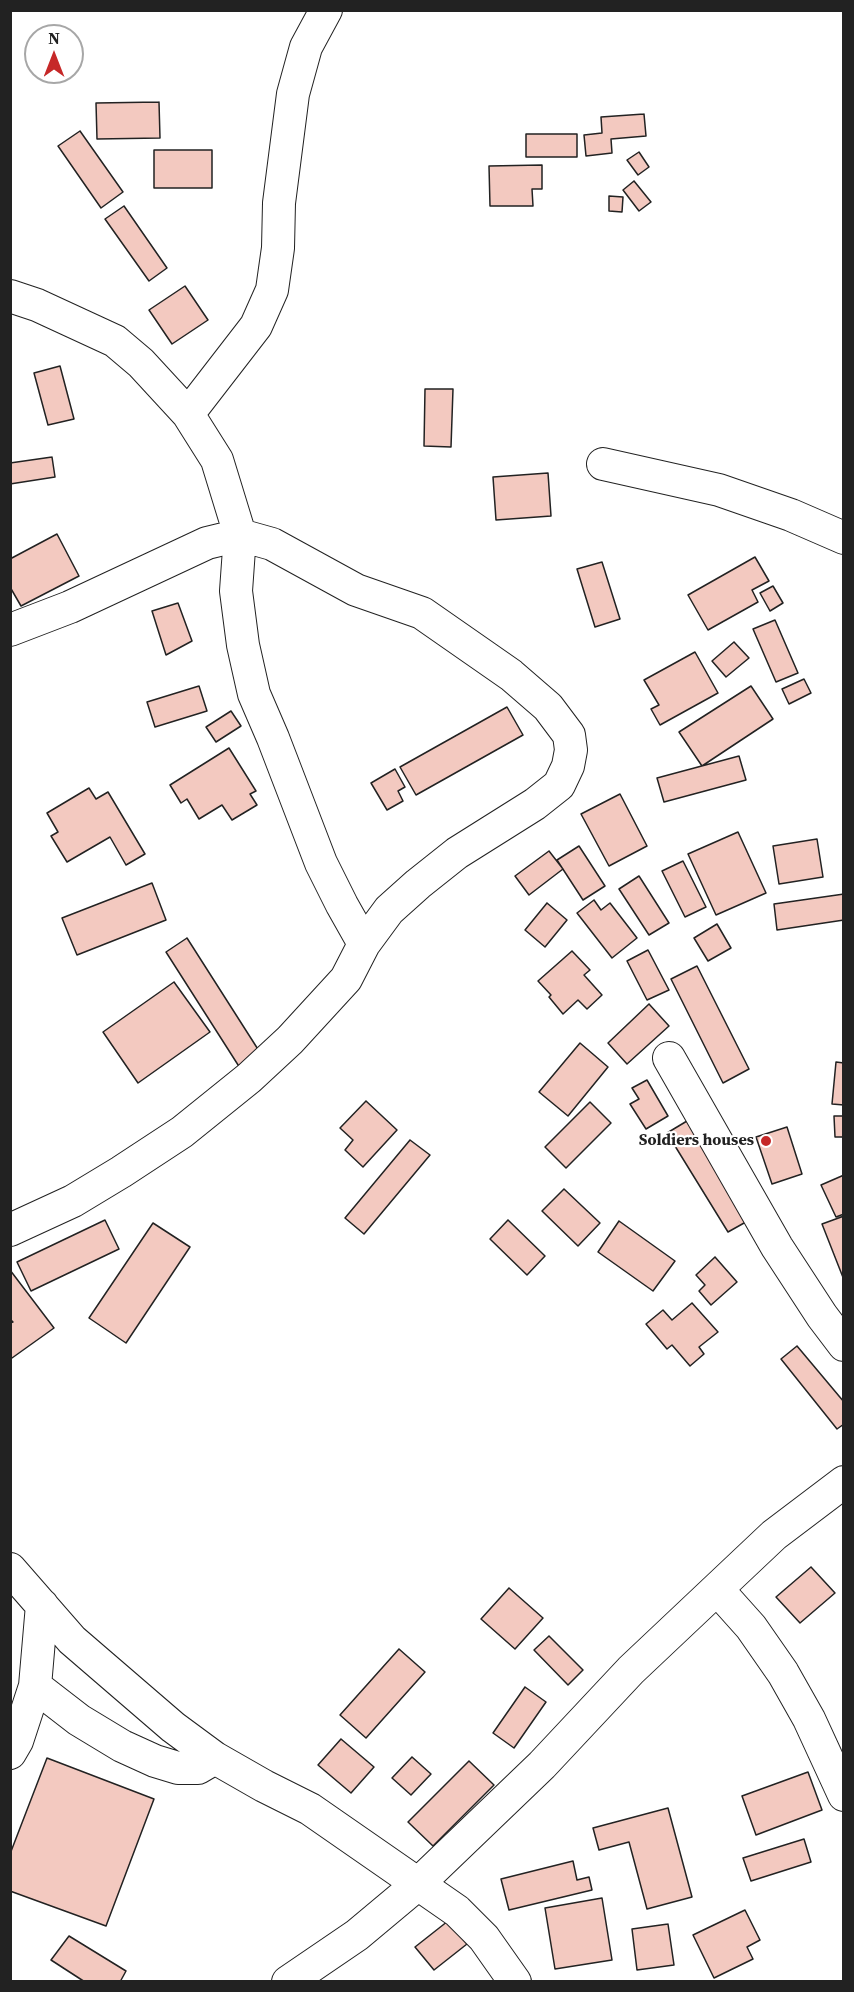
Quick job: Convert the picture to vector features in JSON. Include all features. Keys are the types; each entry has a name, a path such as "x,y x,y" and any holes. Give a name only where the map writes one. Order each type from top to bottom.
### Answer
{"street":[{"path":"188,414 256,326 272,290 278,248 279,203 293,94 306,47 326,10"},
{"path":"10,296 37,304 115,341 141,363 188,414 217,460 240,535 236,591 243,645 254,694 321,863 364,944"},
{"path":"603,464 719,490 791,515 843,538"},
{"path":"10,630 88,600 207,543 240,535 272,544 356,590 422,613 511,675 548,707 569,735 571,750 568,766 559,785 535,804 457,853 417,884 389,910 364,944 346,979 290,1040 249,1078 182,1132 121,1172 73,1201 10,1230"},
{"path":"669,1058 777,1247 843,1345"},
{"path":"288,1982 357,1935 418,1884 542,1765 631,1670 774,1535 843,1482"},
{"path":"10,1569 72,1640 173,1727 215,1758 310,1809 457,1911 484,1938 515,1982"},
{"path":"717,1589 751,1627 783,1672 809,1719 843,1795"},
{"path":"10,1752 17,1741 35,1686 42,1605"},
{"path":"35,1686 79,1720 122,1746 155,1761 178,1768 198,1768 215,1758"}],"building":[{"path":"159,102 160,138 97,139 96,103"},
{"path":"644,114 646,136 611,139 612,153 586,156 584,135 602,133 601,117"},
{"path":"80,131 123,192 101,208 58,146"},
{"path":"526,134 577,134 577,157 526,157"},
{"path":"154,150 212,150 212,188 154,188"},
{"path":"639,152 649,167 638,175 627,160"},
{"path":"542,165 542,189 532,189 533,206 490,206 489,166"},
{"path":"634,181 651,202 639,211 623,190"},
{"path":"609,196 623,197 622,212 609,211"},
{"path":"124,206 167,268 149,281 105,219"},
{"path":"185,286 208,320 172,344 149,310"},
{"path":"60,366 74,419 48,425 34,373"},
{"path":"425,389 453,389 451,447 424,446"},
{"path":"52,457 55,477 10,484 10,463"},
{"path":"548,473 551,516 496,520 493,477"},
{"path":"57,534 79,576 21,606 10,587 10,559"},
{"path":"755,557 769,581 752,590 758,602 708,630 688,595"},
{"path":"602,562 620,619 595,627 577,569"},
{"path":"773,586 783,603 770,611 760,593"},
{"path":"178,603 192,641 166,655 152,611"},
{"path":"775,620 798,673 776,682 753,629"},
{"path":"734,642 749,658 726,677 712,661"},
{"path":"695,652 718,693 660,725 651,709 659,705 644,680"},
{"path":"804,679 811,693 789,704 782,689"},
{"path":"199,686 207,711 155,727 147,702"},
{"path":"751,686 773,719 702,766 679,732"},
{"path":"507,707 523,735 416,795 400,767"},
{"path":"231,711 241,726 216,742 206,727"},
{"path":"229,748 256,791 250,794 257,805 232,820 222,805 199,819 187,799 181,803 170,785"},
{"path":"739,756 746,780 664,802 657,778"},
{"path":"395,769 405,787 398,791 403,801 387,810 371,783"},
{"path":"89,788 96,799 108,792 145,854 126,865 110,837 67,862 51,836 58,832 47,813"},
{"path":"620,794 647,846 609,866 581,814"},
{"path":"738,832 766,893 716,915 688,854"},
{"path":"817,839 823,877 779,884 773,846"},
{"path":"579,846 605,886 583,900 557,860"},
{"path":"549,851 563,869 529,895 515,876"},
{"path":"683,861 706,907 685,917 662,871"},
{"path":"639,876 669,923 649,935 619,889"},
{"path":"152,883 166,920 77,955 62,918"},
{"path":"844,894 844,920 777,930 774,904"},
{"path":"594,900 601,910 610,903 637,938 612,958 577,913"},
{"path":"547,903 567,920 545,947 525,930"},
{"path":"717,924 731,948 708,961 694,938"},
{"path":"187,938 261,1054 240,1068 166,952"},
{"path":"648,950 669,990 647,1000 627,961"},
{"path":"572,951 590,970 584,975 602,995 587,1009 578,1000 563,1014 549,997 551,995 538,981"},
{"path":"697,966 749,1069 723,1083 671,979"},
{"path":"174,982 210,1032 138,1083 103,1032"},
{"path":"649,1004 669,1026 627,1064 608,1043"},
{"path":"580,1043 608,1067 568,1116 539,1092"},
{"path":"836,1062 844,1063 844,1105 832,1104"},
{"path":"647,1080 668,1116 646,1129 630,1104 639,1099 632,1088"},
{"path":"366,1101 397,1130 363,1167 345,1150 353,1140 340,1128"},
{"path":"590,1102 611,1123 566,1168 545,1147"},
{"path":"834,1116 844,1116 844,1137 835,1137"},
{"path":"692,1118 753,1218 728,1232 667,1133"},
{"path":"787,1127 802,1174 772,1184 756,1137"},
{"path":"410,1140 430,1155 364,1234 345,1218"},
{"path":"844,1175 844,1214 836,1217 821,1185"},
{"path":"564,1189 600,1223 578,1246 542,1211"},
{"path":"844,1216 844,1280 822,1224"},
{"path":"105,1220 119,1249 31,1291 17,1262"},
{"path":"508,1220 545,1256 527,1275 490,1239"},
{"path":"619,1221 675,1261 653,1291 598,1252"},
{"path":"153,1223 190,1247 126,1343 89,1318"},
{"path":"715,1257 737,1282 711,1305 699,1291 705,1285 696,1275"},
{"path":"10,1270 54,1328 12,1358 10,1356 10,1323 13,1322 10,1319"},
{"path":"692,1303 718,1332 699,1347 704,1354 690,1366 672,1345 667,1349 646,1324 663,1310 672,1320"},
{"path":"797,1346 844,1402 844,1424 837,1429 781,1359"},
{"path":"811,1567 835,1593 800,1623 776,1597"},
{"path":"509,1588 543,1618 515,1649 481,1619"},
{"path":"549,1636 583,1670 568,1685 534,1650"},
{"path":"399,1649 425,1672 366,1738 340,1715"},
{"path":"525,1687 546,1702 514,1748 493,1733"},
{"path":"341,1739 374,1767 351,1793 318,1765"},
{"path":"412,1757 431,1774 411,1795 392,1778"},
{"path":"47,1758 154,1799 106,1926 10,1891 10,1854"},
{"path":"469,1761 494,1785 433,1846 408,1822"},
{"path":"808,1772 822,1810 756,1835 742,1796"},
{"path":"668,1808 692,1897 647,1909 629,1842 599,1850 593,1828"},
{"path":"804,1839 811,1862 751,1881 743,1858"},
{"path":"573,1861 577,1880 589,1877 592,1890 509,1910 501,1879"},
{"path":"602,1898 612,1960 555,1969 545,1908"},
{"path":"745,1910 760,1940 747,1947 753,1959 714,1978 693,1935"},
{"path":"448,1921 467,1944 434,1970 415,1947"},
{"path":"668,1924 674,1965 637,1970 632,1929"},
{"path":"69,1936 126,1971 120,1982 85,1982 51,1960"}],"place":[{"name":"Soldiers houses","path":"766,1141"}]}
